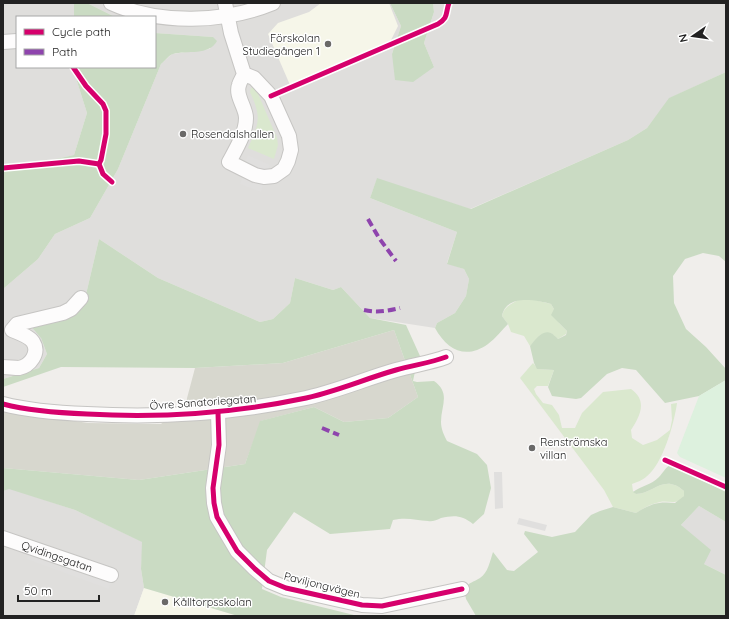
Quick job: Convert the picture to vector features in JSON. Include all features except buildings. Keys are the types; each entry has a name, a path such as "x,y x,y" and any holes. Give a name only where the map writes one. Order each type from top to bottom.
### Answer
{"street":[{"path":"111,3 152,16"},
{"path":"156,17 179,18 226,10 248,12 273,3"},
{"path":"226,10 233,41 244,74 238,86 245,110 246,123 229,162 264,177 274,176 284,169 288,161 291,150 289,136 271,96 254,78 244,74"},
{"path":"3,42 16,41"},
{"path":"3,367 18,368 23,366 35,355 36,350 33,342 29,338 12,330 13,326 63,313 71,309 81,298"},
{"name":"Övre Sanatoriegatan","path":"3,404 56,412 124,416 218,413 268,406 302,399 395,370 432,362 446,357"},
{"name":"Paviljongvägen","path":"218,413 219,445 213,488 217,517 237,551 269,581 286,588 362,605 382,606 462,589"},
{"name":"Qvidingsgatan","path":"3,538 111,575"}],"shaded area":[{"path":"3,3 74,3 74,16 16,16 16,68 75,68 75,75 87,113 74,155 38,163 3,164"},
{"path":"87,3 390,3 401,26 392,54 434,67 424,43 434,12 433,3 726,3 726,72 670,98 647,128 628,140 470,209 377,179 370,198 457,232 447,263 464,269 469,279 466,296 455,313 437,323 435,328 370,318 341,287 333,290 295,278 290,303 273,319 260,322 158,278 99,239 84,303 41,338 47,354 39,368 3,379 3,289 38,259 55,234 90,218 118,169 161,64 172,54 210,49 213,37 156,33 156,16 113,16"},
{"name":"Förskolan Studiegången 1","path":"321,3 389,3 398,26 391,40 290,85 268,34 278,23 309,12"},
{"path":"248,155 270,165 267,172 245,162"},
{"path":"243,177 263,184 261,192 240,184"},
{"path":"394,330 418,397 388,418 344,422 314,407 261,421 245,464 139,480 3,468 3,410 88,423 161,424 186,402 195,368 283,363"},
{"path":"494,472 502,472 503,508 495,509"},
{"path":"9,488 75,510 143,542 141,569 144,588 134,616 3,616 3,491"},
{"path":"699,506 726,522 726,575 704,564 681,525"},
{"path":"519,518 547,525 545,531 517,524"},
{"path":"29,552 111,582 109,589 27,559"},
{"name":"Kålltorpsskolan","path":"144,588 238,616 134,616"}],"green space":[{"path":"74,3 87,3 113,16 74,16"},
{"path":"390,3 433,3 434,12 424,43 434,67 413,82 395,80 392,54 401,26"},
{"path":"156,33 213,37 217,41 209,49 172,55 161,64 118,169 90,218 55,234 38,259 3,289 3,164 38,163 74,155 87,113 75,75 75,68 156,68"},
{"path":"726,72 726,262 719,256 703,253 685,259 673,276 674,303 686,329 706,347 726,369 726,380 699,396 665,403 636,370 622,368 607,374 581,398 576,399 552,396 548,387 554,370 537,369 530,346 545,332 551,333 558,339 566,335 567,331 551,315 554,309 551,304 538,301 522,300 509,304 502,316 508,324 491,342 480,349 465,352 451,347 445,342 435,328 437,323 455,313 466,296 469,279 464,269 447,264 457,232 370,198 377,178 471,209 628,140 647,128 669,98"},
{"path":"254,87 277,138 278,145 274,159 248,148 255,132 258,120 254,101 250,92 251,88"},
{"path":"99,239 158,278 260,322 273,319 290,303 295,278 333,290 341,287 370,318 406,325 420,356 417,362 413,381 434,381 442,390 444,395 441,425 447,441 477,454 487,465 491,488 484,514 473,524 461,517 454,516 431,521 402,519 393,520 390,529 330,534 294,512 267,550 262,589 281,597 354,615 380,616 238,616 144,588 141,569 142,542 75,510 9,489 3,491 3,468 139,480 245,464 260,421 314,407 344,422 388,418 418,397 394,330 283,363 195,368 61,367 3,387 3,379 39,368 47,354 41,338 30,325 84,303"},
{"path":"518,300 535,300 551,304 559,323 567,331 566,334 558,339 551,333 540,335 530,346 524,336 511,332 508,324 502,316 510,304"},
{"path":"533,363 538,369 554,370 548,386 537,386 534,389 543,403 552,405 559,415 562,428 575,428 582,413 603,392 631,389 639,398 641,404 641,409 631,430 632,438 643,445 657,440 670,430 672,420 671,404 677,403 667,443 658,463 645,478 632,484 633,491 636,494 665,484 670,484 677,486 684,491 684,496 679,501 656,503 647,506 636,513 613,507 604,490 520,378"},
{"path":"726,380 726,478 680,457 677,453 699,396"},
{"path":"670,465 726,492 726,522 699,506 681,525 711,550 704,564 726,575 726,616 476,616 466,599 464,589 470,583 483,576 493,552 507,570 514,571 538,552 524,534 525,531 552,537 575,532 591,515 613,507 636,513 654,504 664,502 675,503 684,496 684,491 677,486 670,484 665,484 642,493 636,494 633,492 656,480"}],"marked path":[{"path":"368,219 379,238 396,261"},
{"path":"364,310 382,311 400,308"},
{"path":"322,428 339,435"}],"cycle path":[{"path":"271,96 438,24 445,17 449,3"},
{"path":"74,68 86,86 103,104 106,111 106,134 99,164 103,174 112,182"},
{"path":"3,168 79,161 99,164"},
{"path":"3,404 66,413 114,415 194,414 274,404 313,396 337,390 372,377 446,357"},
{"path":"218,413 219,445 213,488 217,517 237,551 269,581 286,588 362,605 382,606 462,589"},
{"path":"665,460 726,487"}],"place":[{"name":"Förskolan Studiegången 1","path":"328,44"},
{"name":"Rosendalshallen","path":"183,134"},
{"name":"Renströmska villan","path":"532,448"},
{"name":"Kålltorpsskolan","path":"165,602"}]}
